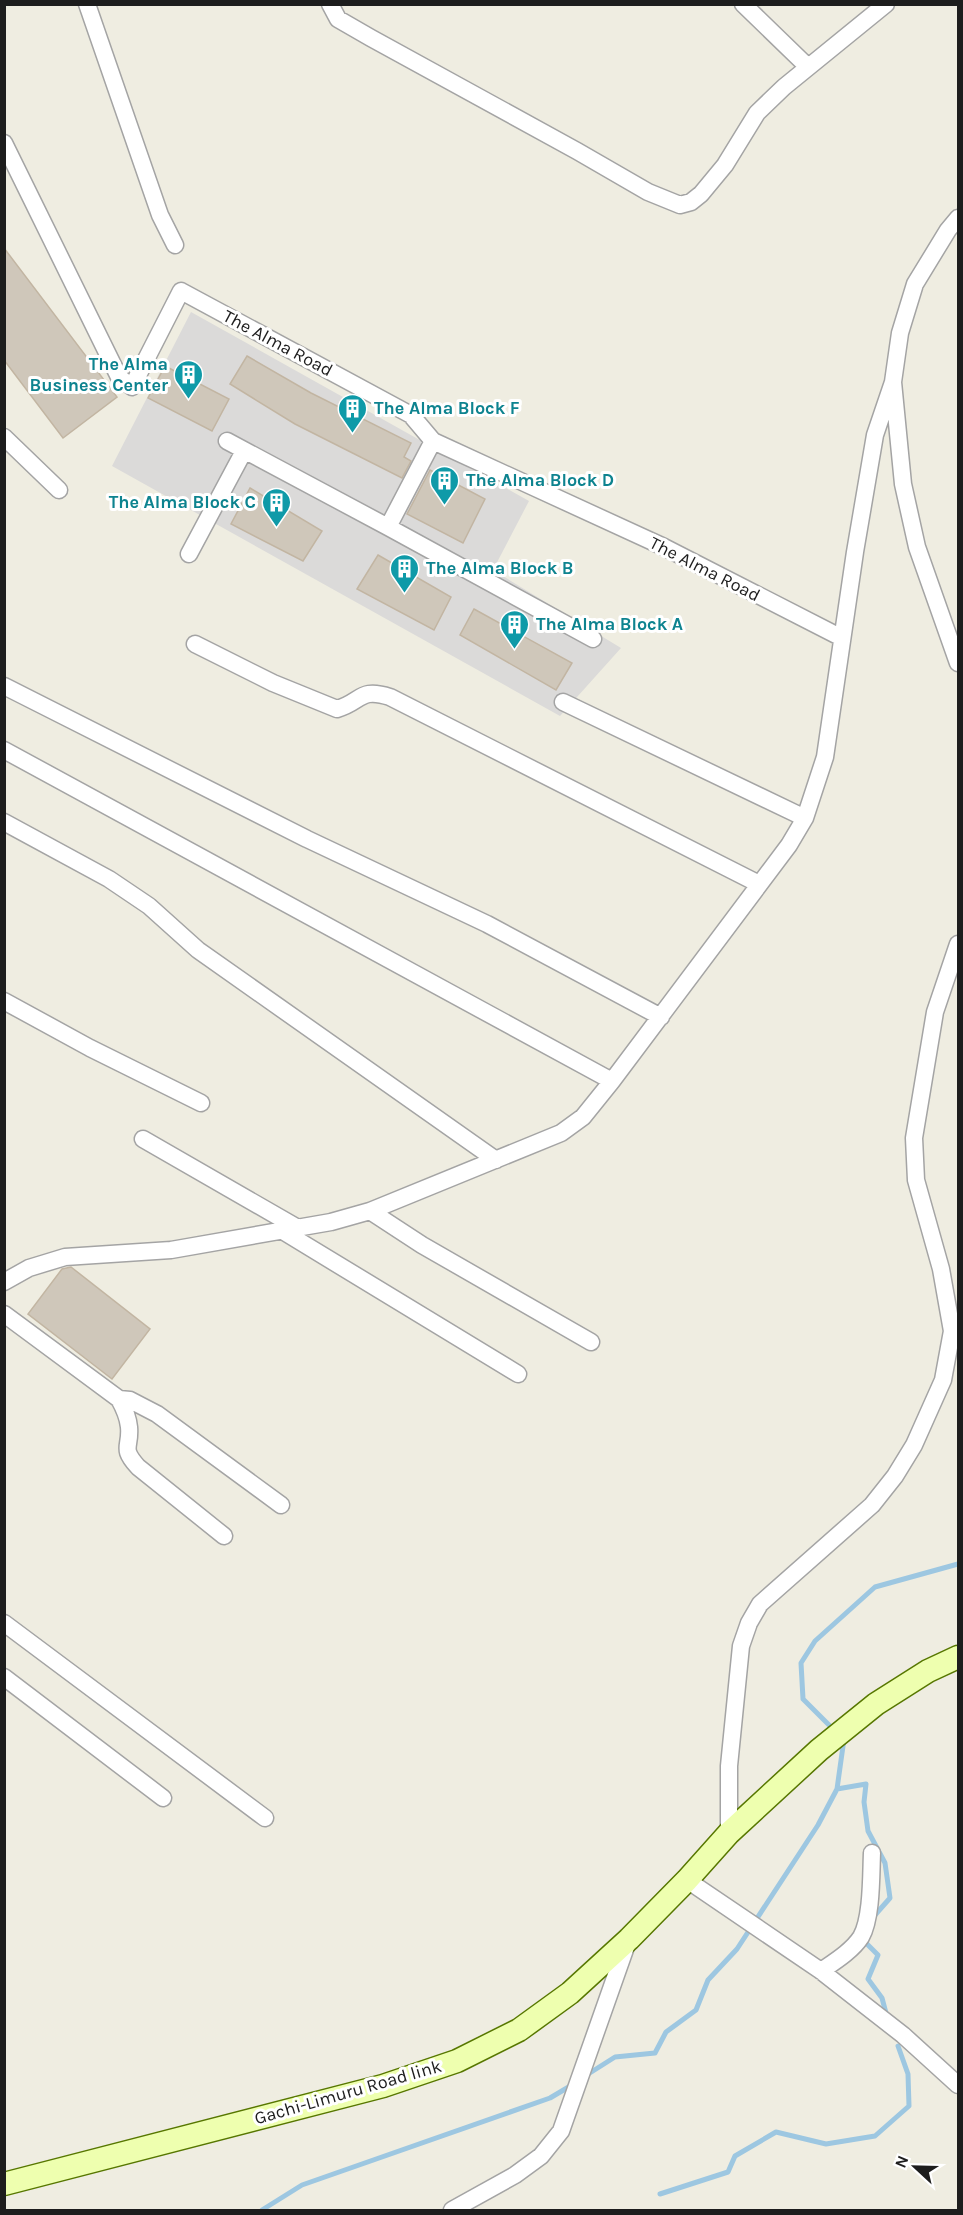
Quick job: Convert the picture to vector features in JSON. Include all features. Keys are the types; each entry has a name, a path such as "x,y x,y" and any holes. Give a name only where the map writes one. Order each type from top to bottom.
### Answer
{"main road":[{"name":"Gachi-Limuru Road link","path":"4,2184 383,2086 458,2061 519,2030 570,1993 629,1939 729,1833 829,1742 876,1704 919,1676 958,1657"}],"street":[{"path":"87,4 160,215 175,245"},
{"path":"330,4 338,19 370,38 648,192 680,205 691,202 701,194 725,165 757,113 808,67 886,4"},
{"path":"743,4 808,67"},
{"name":"The Alma Road","path":"4,143 119,377 132,387 181,291 411,415 433,441 664,547 842,638"},
{"path":"4,1282 29,1268 64,1257 171,1250 331,1222 370,1211 561,1133 582,1117 661,1017 789,845 805,818 825,757 855,552 875,435 893,382 900,333 915,284 948,230 958,218"},
{"path":"893,382 903,484 917,547 958,663"},
{"path":"4,437 59,490"},
{"path":"226,441 593,639"},
{"path":"388,527 433,441"},
{"path":"189,554 244,451"},
{"path":"195,644 273,683 329,706 337,708 345,706 366,693 390,697 759,884"},
{"path":"4,686 132,753 487,924 661,1017"},
{"path":"563,702 805,818"},
{"path":"4,750 612,1081"},
{"path":"4,822 109,879 149,906 198,950 496,1160"},
{"path":"729,1833 729,1766 735,1703 741,1646 750,1623 760,1604 872,1505 896,1476 914,1445 943,1380 951,1331 941,1269 916,1180 914,1138 935,1012 958,944"},
{"path":"4,1001 90,1048 201,1103"},
{"path":"143,1139 518,1374"},
{"path":"370,1211 422,1245 591,1342"},
{"path":"4,1314 119,1399 126,1412 129,1429 126,1446 129,1457 138,1467 224,1536"},
{"path":"119,1399 130,1401 157,1413 281,1505"},
{"path":"4,1623 265,1818"},
{"path":"4,1677 163,1798"},
{"path":"821,1971 841,1957 861,1937 869,1906 872,1853"},
{"path":"687,1880 821,1971 903,2035 958,2085"},
{"path":"452,2211 515,2175 541,2156 561,2131 629,1939"}],"shaded area":[{"path":"191,312 529,501 493,570 621,648 560,716 112,466"}],"building":[{"path":"4,248 117,397 63,438 4,360"},
{"path":"247,356 311,393 411,443 404,457 411,461 402,478 295,424 230,384"},
{"name":"The Alma Business Center","path":"165,366 229,399 212,431 148,398"},
{"name":"The Alma Block D","path":"430,470 485,499 463,543 407,514"},
{"name":"The Alma Block C","path":"250,488 322,531 303,561 231,524"},
{"name":"The Alma Block B","path":"378,555 451,597 434,630 357,589"},
{"name":"The Alma Block A","path":"474,609 572,663 556,690 460,635"},
{"path":"71,1267 150,1329 112,1379 28,1314 62,1269"}],"waterway":[{"path":"835,1731 803,1699 801,1663 815,1641 875,1587 958,1564"},
{"path":"844,1739 837,1789 866,1784 864,1802 868,1831 885,1863 890,1898 875,1915"},
{"path":"585,2076 615,2057 655,2053 666,2032 696,2010 708,1980 737,1949 818,1825 837,1789"},
{"path":"866,1938 864,1941 878,1955 868,1979 882,1998 887,2017"},
{"path":"660,2194 728,2172 735,2156 776,2132 826,2144 875,2136 909,2106 908,2074 898,2046"},
{"path":"262,2210 302,2185 550,2098 572,2085"}],"place":[{"name":"The Alma Business Center","path":"189,400"},
{"name":"The Alma Block F","path":"353,434"},
{"name":"The Alma Block D","path":"445,506"},
{"name":"The Alma Block C","path":"277,528"},
{"name":"The Alma Block B","path":"405,594"},
{"name":"The Alma Block A","path":"515,650"}]}
